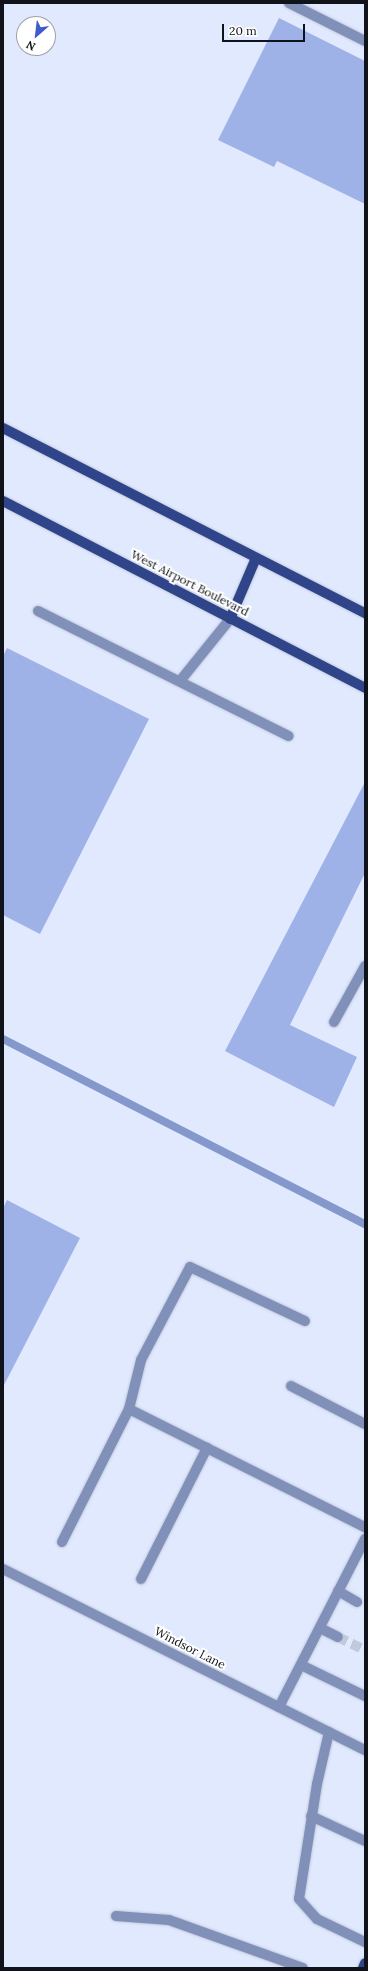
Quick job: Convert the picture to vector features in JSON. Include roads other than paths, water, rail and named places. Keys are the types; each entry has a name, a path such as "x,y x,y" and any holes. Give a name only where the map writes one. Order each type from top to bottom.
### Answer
{"main road":[{"path":"3,428 365,613"},
{"name":"West Airport Boulevard","path":"3,502 365,688"},
{"path":"230,618 256,558"},
{"path":"362,1968 365,1963"}],"street":[{"path":"289,3 365,40"},
{"path":"38,611 289,736"},
{"path":"180,681 230,618"},
{"path":"334,1022 365,966"},
{"path":"62,1542 129,1409 141,1360 190,1267 305,1321"},
{"path":"291,1386 365,1424"},
{"path":"129,1409 365,1527"},
{"path":"141,1579 207,1448"},
{"path":"279,1707 338,1591 361,1557 365,1540"},
{"name":"Windsor Lane","path":"3,1569 365,1750"},
{"path":"338,1591 357,1602"},
{"path":"320,1628 338,1637"},
{"path":"301,1665 365,1696"},
{"path":"329,1732 311,1816 300,1899 317,1919 365,1942"},
{"path":"311,1816 365,1841"},
{"path":"116,1916 168,1920 303,1968"}],"waterway":[{"path":"3,1039 365,1224"}],"tunnel":[{"path":"338,1637 365,1650"}]}
